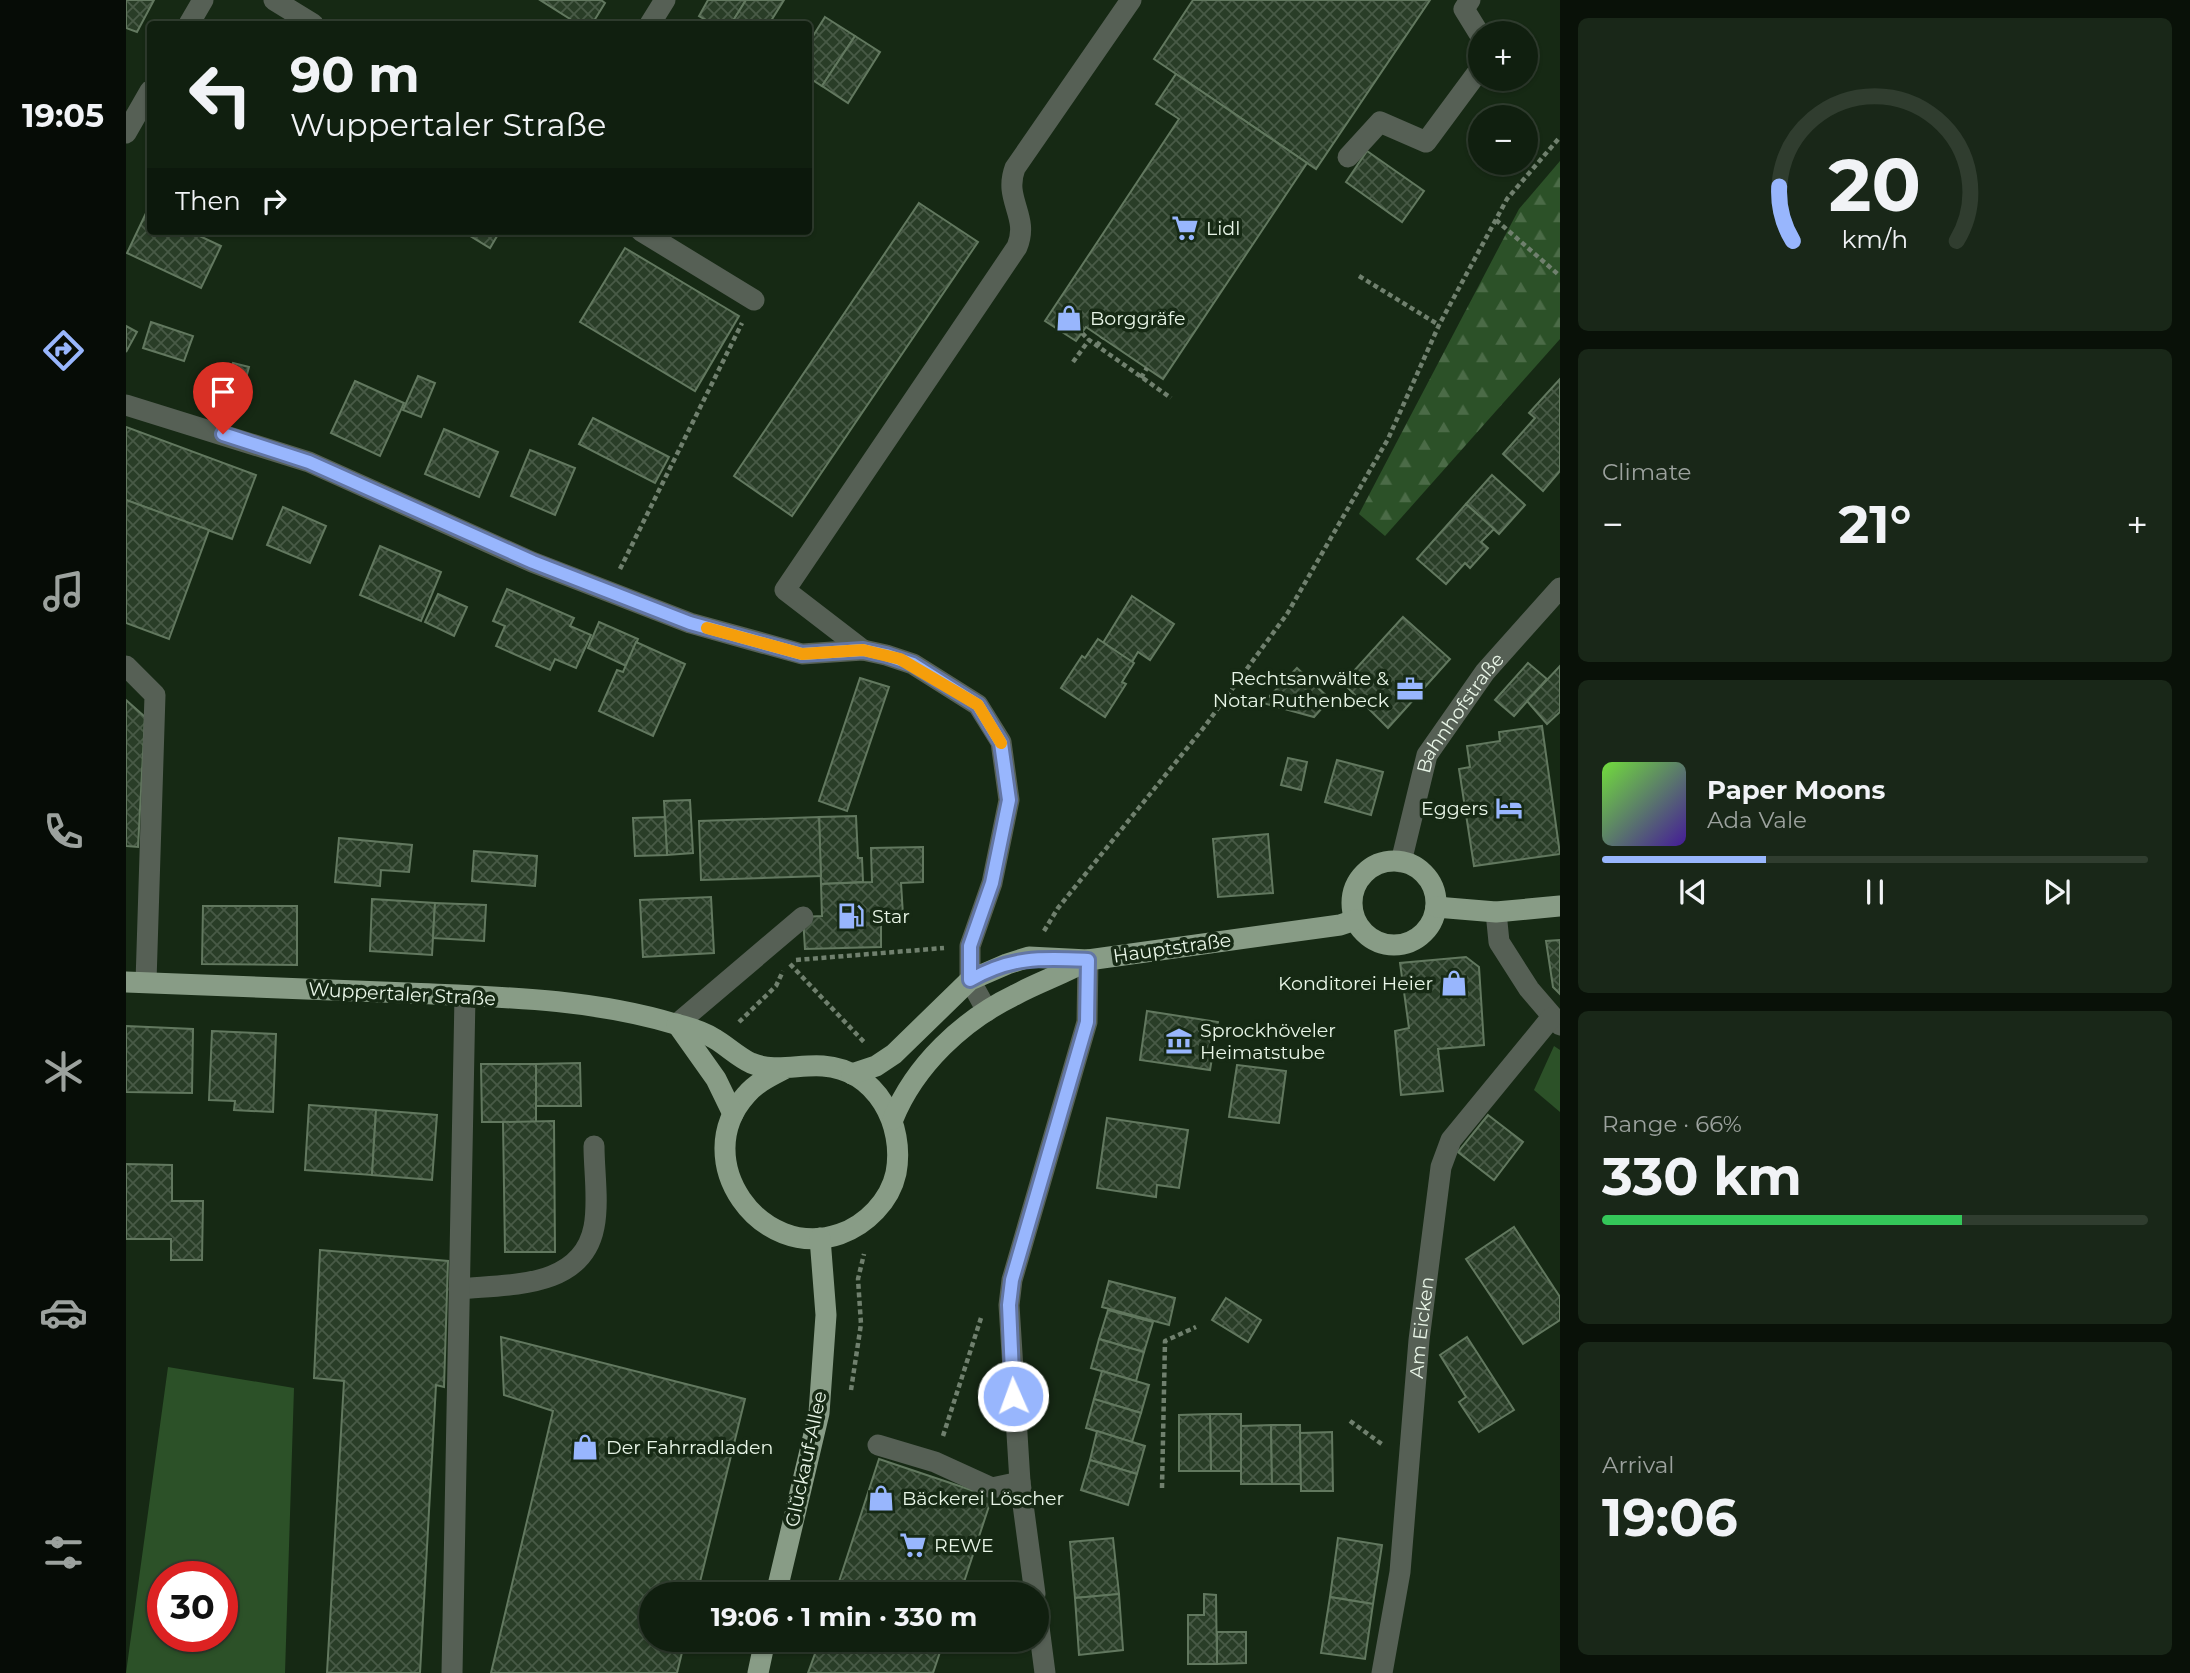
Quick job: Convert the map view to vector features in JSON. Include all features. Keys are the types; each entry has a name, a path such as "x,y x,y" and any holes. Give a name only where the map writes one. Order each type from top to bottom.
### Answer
{"main road":[{"path":"1401,862 1420,870 1428,878 1436,897 1436,907 1427,930 1406,944 1394,946 1371,939 1355,920 1352,910 1354,890 1364,873 1381,863 1401,862"},
{"path":"1436,907 1496,912 1560,906"},
{"name":"Hauptstraße","path":"1088,960 1340,925 1355,920"},
{"path":"852,1074 876,1066 894,1054 970,980 987,970 1029,957 1088,960"},
{"path":"893,1119 901,1098 932,1057 987,1012 1014,995 1064,974 1088,960"},
{"name":"Wuppertaler Straße","path":"136,982 465,996 592,1005 677,1024 713,1037 752,1064 786,1068"},
{"path":"677,1024 716,1079 733,1114"},
{"path":"828,1066 852,1074 876,1094 893,1119 898,1159 895,1179 874,1213 858,1226 820,1238 797,1238 776,1231 756,1219 740,1202 730,1182 725,1159 726,1137 733,1114 744,1097 760,1082 786,1068 828,1066"},
{"name":"Glückauf-Allee","path":"779,1582 819,1413 826,1315 820,1238"},
{"path":"758,1673 762,1652"}],"street":[{"path":"191,21 203,0"},
{"path":"274,0 308,21"},
{"path":"652,21 665,0"},
{"path":"863,650 785,590 1017,247 1023,233 1009,183 1015,168 1131,0"},
{"path":"1470,0 1464,9 1471,21"},
{"path":"1348,157 1380,121 1426,142 1468,85"},
{"path":"126,133 147,96"},
{"path":"648,235 754,300"},
{"path":"126,405 309,462 533,562 690,623 802,654 863,650 913,664 978,705 998,735 1008,777 1008,815 992,883 970,946 970,980 987,1012"},
{"name":"Bahnhofstraße","path":"1401,862 1427,755 1485,672 1560,588"},
{"path":"126,666 155,695 136,982"},
{"path":"1496,912 1499,942 1555,1022"},
{"path":"677,1024 803,917"},
{"name":"Hauptstraße","path":"1033,1582 1020,1482 1009,1305 1012,1280 1087,1022 1088,960"},
{"path":"452,1673 465,996"},
{"name":"Am Eicken","path":"1382,1673 1400,1572 1419,1340 1441,1167 1451,1140 1555,1022"},
{"path":"459,1289 523,1283 556,1276 582,1259 594,1227 594,1146"},
{"path":"878,1445 935,1462 992,1488 1020,1482"},
{"path":"1042,1652 1045,1673"}],"path":[{"path":"1042,936 1058,908 1205,726 1287,614 1388,439 1438,325 1507,199 1560,138"},
{"path":"1496,220 1560,276"},
{"path":"1359,276 1438,325"},
{"path":"609,592 754,300"},
{"path":"1082,333 1171,398"},
{"path":"1097,346 1102,338"},
{"path":"1073,362 1089,340"},
{"path":"1141,378 1147,368"},
{"path":"787,961 946,948"},
{"path":"787,961 865,1043"},
{"path":"736,1054 744,1037 737,1023 776,986 787,961"},
{"path":"935,1462 983,1312"},
{"path":"1162,1488 1165,1341 1196,1327"},
{"path":"1350,1421 1409,1465"}],"green space":[{"path":"1560,161 1560,339 1385,536 1359,514 1519,209"},
{"path":"1554,1046 1560,1050 1560,1112 1534,1090"},
{"path":"168,1367 294,1388 285,1673 126,1673"}],"building":[{"path":"126,0 154,0 137,32 126,28"},
{"path":"540,0 601,0 605,3 594,21 573,21"},
{"path":"708,0 746,0 733,21 708,21 699,16"},
{"path":"746,0 784,0 771,21 733,21"},
{"path":"1193,0 1430,0 1316,169 1154,59"},
{"path":"825,17 855,36 822,86 812,80 812,38"},
{"path":"855,36 880,52 848,103 822,86"},
{"name":"Lidl","path":"1176,74 1307,163 1163,379 1086,327 1076,341 1045,321 1179,119 1156,104"},
{"path":"1367,151 1424,191 1402,222 1346,182"},
{"path":"919,203 978,242 792,516 734,476"},
{"path":"147,211 147,235 198,235 221,246 201,288 127,253"},
{"path":"469,235 498,235 490,248"},
{"path":"625,248 739,316 695,391 580,322"},
{"path":"151,322 193,336 184,361 143,348"},
{"path":"126,326 137,332 126,352"},
{"path":"233,363 249,367 240,400 223,395"},
{"path":"418,376 435,383 421,417 403,410"},
{"path":"1560,379 1560,471 1543,491 1503,454 1535,418 1529,413"},
{"path":"355,381 404,403 380,456 331,433"},
{"path":"593,418 669,457 655,483 579,444"},
{"path":"126,427 256,475 232,539 126,500"},
{"path":"444,429 498,452 479,497 425,474"},
{"path":"530,450 575,468 555,515 511,496"},
{"path":"1492,475 1525,505 1499,534 1466,504"},
{"path":"126,500 209,530 169,639 126,623"},
{"path":"1466,504 1494,529 1481,542 1488,548 1470,568 1465,563 1446,584 1417,559"},
{"path":"283,507 326,526 310,563 267,545"},
{"path":"380,546 441,572 421,621 360,595"},
{"path":"507,589 574,618 570,626 591,635 576,668 555,659 550,670 496,646 505,626 493,621"},
{"path":"438,594 467,607 454,636 425,622"},
{"path":"1132,596 1174,624 1150,660 1138,652 1132,662 1103,643"},
{"path":"1403,617 1450,659 1388,728 1343,683"},
{"path":"599,622 638,639 626,666 588,648"},
{"path":"1098,639 1134,663 1122,682 1126,684 1105,717 1061,688 1082,656 1085,658"},
{"path":"636,642 685,664 653,736 599,711 617,670 623,672"},
{"path":"1528,663 1547,679 1514,716 1495,700"},
{"path":"1560,666 1560,712 1547,724 1527,701"},
{"path":"1297,668 1330,699 1314,717 1263,703"},
{"path":"860,678 889,687 847,811 819,801"},
{"path":"126,700 145,717 138,847 126,846"},
{"name":"Eggers","path":"1542,726 1560,854 1474,866 1459,769 1470,767 1467,746 1500,741 1499,732"},
{"path":"1288,758 1307,762 1301,790 1281,785"},
{"path":"1337,760 1383,772 1371,815 1325,802"},
{"path":"690,800 693,853 667,855 664,801"},
{"path":"856,816 858,858 862,858 863,882 821,884 819,817"},
{"path":"665,817 667,855 635,856 633,818"},
{"path":"819,817 821,876 701,880 699,821"},
{"path":"1268,834 1273,893 1218,897 1213,839"},
{"path":"339,838 412,845 409,872 381,870 380,886 335,882"},
{"path":"923,847 923,882 901,883 903,915 881,915 881,947 805,949 803,917 822,916 821,884 872,882 871,848"},
{"path":"474,851 537,856 535,886 472,881"},
{"path":"711,897 714,953 643,957 640,900"},
{"path":"372,899 435,903 432,955 370,951"},
{"path":"435,903 486,905 484,941 433,938"},
{"path":"203,906 297,906 297,965 202,964"},
{"path":"1560,940 1560,994 1553,987 1546,941"},
{"path":"1466,957 1479,967 1484,1045 1438,1049 1443,1091 1401,1095 1395,1031 1409,1028 1400,963"},
{"name":"Sprockhöveler Heimatstube","path":"1147,1011 1218,1022 1210,1070 1140,1060"},
{"path":"126,1026 193,1029 192,1093 126,1092"},
{"path":"212,1031 276,1034 273,1112 234,1110 235,1101 209,1100"},
{"path":"580,1063 581,1106 536,1106 536,1064"},
{"path":"481,1064 536,1064 536,1122 482,1122"},
{"path":"1237,1065 1286,1071 1279,1123 1229,1117"},
{"path":"309,1105 376,1110 372,1175 305,1170"},
{"path":"376,1110 437,1115 432,1180 372,1175"},
{"path":"1488,1115 1523,1142 1494,1180 1458,1152"},
{"path":"1107,1118 1188,1130 1179,1188 1157,1185 1156,1197 1097,1188"},
{"path":"554,1121 555,1252 505,1252 503,1122"},
{"path":"126,1164 172,1165 172,1201 203,1201 202,1260 171,1260 171,1239 126,1239"},
{"path":"1514,1227 1560,1297 1560,1320 1523,1344 1466,1259"},
{"path":"320,1250 448,1261 444,1387 436,1385 420,1673 327,1673 344,1381 314,1378"},
{"path":"1109,1281 1175,1298 1169,1325 1102,1307"},
{"path":"1226,1298 1261,1320 1248,1342 1212,1320"},
{"path":"1108,1310 1153,1322 1144,1352 1099,1339"},
{"path":"501,1337 745,1399 700,1582 639,1582 639,1652 682,1652 677,1673 491,1673 553,1411 504,1395"},
{"path":"1467,1337 1514,1410 1479,1432 1459,1402 1466,1397 1440,1355"},
{"path":"1099,1339 1144,1352 1136,1381 1091,1368"},
{"path":"1102,1371 1149,1385 1141,1413 1094,1399"},
{"path":"1094,1399 1141,1413 1132,1442 1086,1428"},
{"path":"1210,1414 1241,1414 1241,1471 1211,1471"},
{"path":"1210,1414 1211,1471 1179,1471 1179,1415"},
{"path":"1271,1425 1272,1484 1241,1484 1241,1426"},
{"path":"1271,1425 1300,1425 1301,1484 1272,1484"},
{"path":"1097,1431 1145,1446 1137,1474 1090,1460"},
{"path":"1332,1432 1333,1491 1301,1491 1300,1433"},
{"name":"REWE","path":"879,1459 992,1497 964,1582 839,1582"},
{"path":"1090,1460 1137,1474 1128,1505 1081,1490"},
{"path":"1113,1538 1119,1594 1075,1598 1070,1542"},
{"path":"1338,1538 1382,1545 1373,1604 1330,1597"},
{"path":"1119,1594 1123,1650 1079,1655 1075,1598"},
{"path":"1204,1594 1216,1595 1217,1664 1188,1664 1188,1615 1204,1615"},
{"path":"1330,1597 1373,1604 1365,1659 1321,1653"},
{"path":"1217,1632 1246,1632 1246,1663 1217,1664"},
{"path":"816,1652 940,1652 933,1673 808,1673"}],"slow traffic":[{"path":"707,628 802,654 863,650 913,664 978,705 1001,743"}],"place":[{"name":"Lidl","path":"1185,228"},
{"name":"Borggräfe","path":"1069,318"},
{"name":"Rechtsanwälte & Notar Ruthenbeck","path":"1410,689"},
{"name":"Eggers","path":"1509,808"},
{"name":"Star","path":"851,916"},
{"name":"Konditorei Heier","path":"1454,983"},
{"name":"Sprockhöveler Heimatstube","path":"1179,1041"},
{"name":"Der Fahrradladen","path":"585,1447"},
{"name":"Bäckerei Löscher","path":"881,1498"},
{"name":"REWE","path":"913,1545"}],"route":[{"path":"223,434 309,462 533,562 690,623 802,654 863,650 886,655 913,664 978,705 1001,743 1008,777 1009,800 992,883 970,946 970,980 987,970 1029,957 1088,960 1087,1022 1012,1280 1009,1305 1013,1396"}]}
